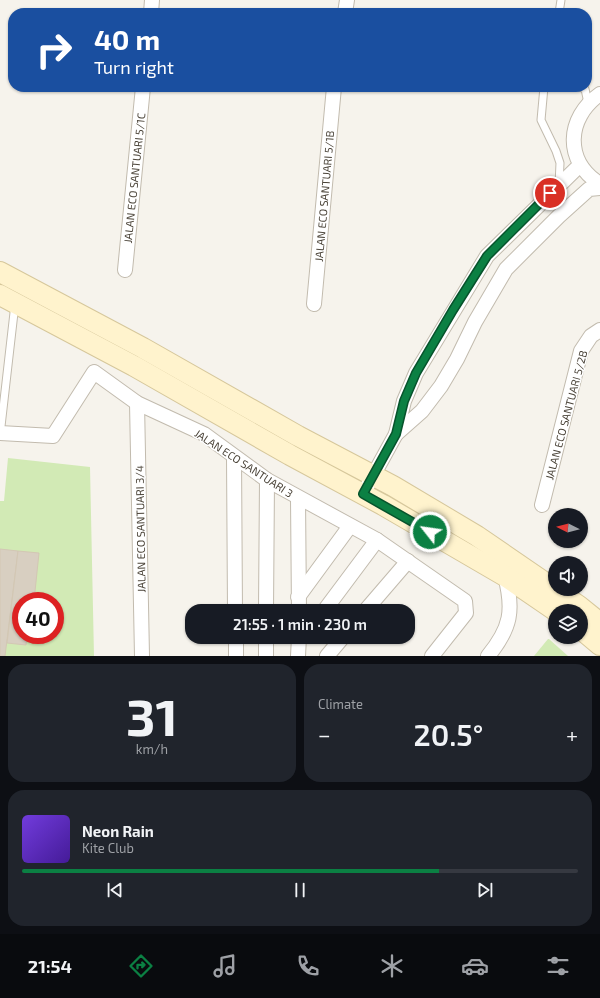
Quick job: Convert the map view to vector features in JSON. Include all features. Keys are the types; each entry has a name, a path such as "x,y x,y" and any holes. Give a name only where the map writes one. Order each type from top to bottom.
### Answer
{"street":[{"name":"JALAN ECO SANTUARI 5/1C","path":"125,270 143,92"},
{"name":"JALAN ECO SANTUARI 5/1B","path":"314,304 334,92"},
{"path":"600,94 588,103 579,116 574,132 574,149 580,165 591,178 600,184"},
{"path":"363,494 396,434 404,401 416,373 487,256 580,165"},
{"path":"396,434 422,412 441,386 457,359 475,322 506,269 559,216 589,189 600,188"},
{"path":"0,272 13,293 134,366 363,494 505,576 548,606"},
{"path":"13,293 143,348 298,436 374,475 477,536 579,606 600,623"},
{"name":"JALAN ECO SANTUARI 5/2B","path":"542,506 581,351 591,336 600,330"},
{"name":"JALAN ECO SANTUARI 3","path":"0,433 53,436 94,372 137,403 204,434 267,480 377,540 465,601 466,613 432,656"},
{"name":"JALAN ECO SANTUARI 3/4","path":"137,403 142,656"},
{"path":"234,457 235,604"},
{"path":"266,604 267,480"},
{"name":"JALAN ECO SANTUARI 3","path":"298,498 298,604"},
{"path":"298,604 350,526"},
{"path":"329,604 377,540"},
{"path":"371,604 408,561"},
{"path":"488,656 496,647 505,630 511,611 510,594 505,576"},
{"path":"588,635 600,645"},
{"path":"236,644 236,656"},
{"path":"266,644 266,656"},
{"path":"327,656 338,644"}],"lane":[{"path":"544,92 541,120 560,163 559,185"},
{"path":"585,92 588,103"},
{"path":"0,436 13,293"}],"green space":[{"path":"8,458 90,467 94,656 0,656 0,501 4,501"},
{"path":"548,639 548,644 555,644 568,656 534,656"}],"building":[{"path":"0,549 18,551 5,656 0,656"},
{"path":"18,551 39,553 35,592 13,592"},
{"path":"12,601 12,644 7,643"}],"route":[{"path":"430,532 363,494 396,434 404,401 416,373 431,345 487,256 550,193"}]}
